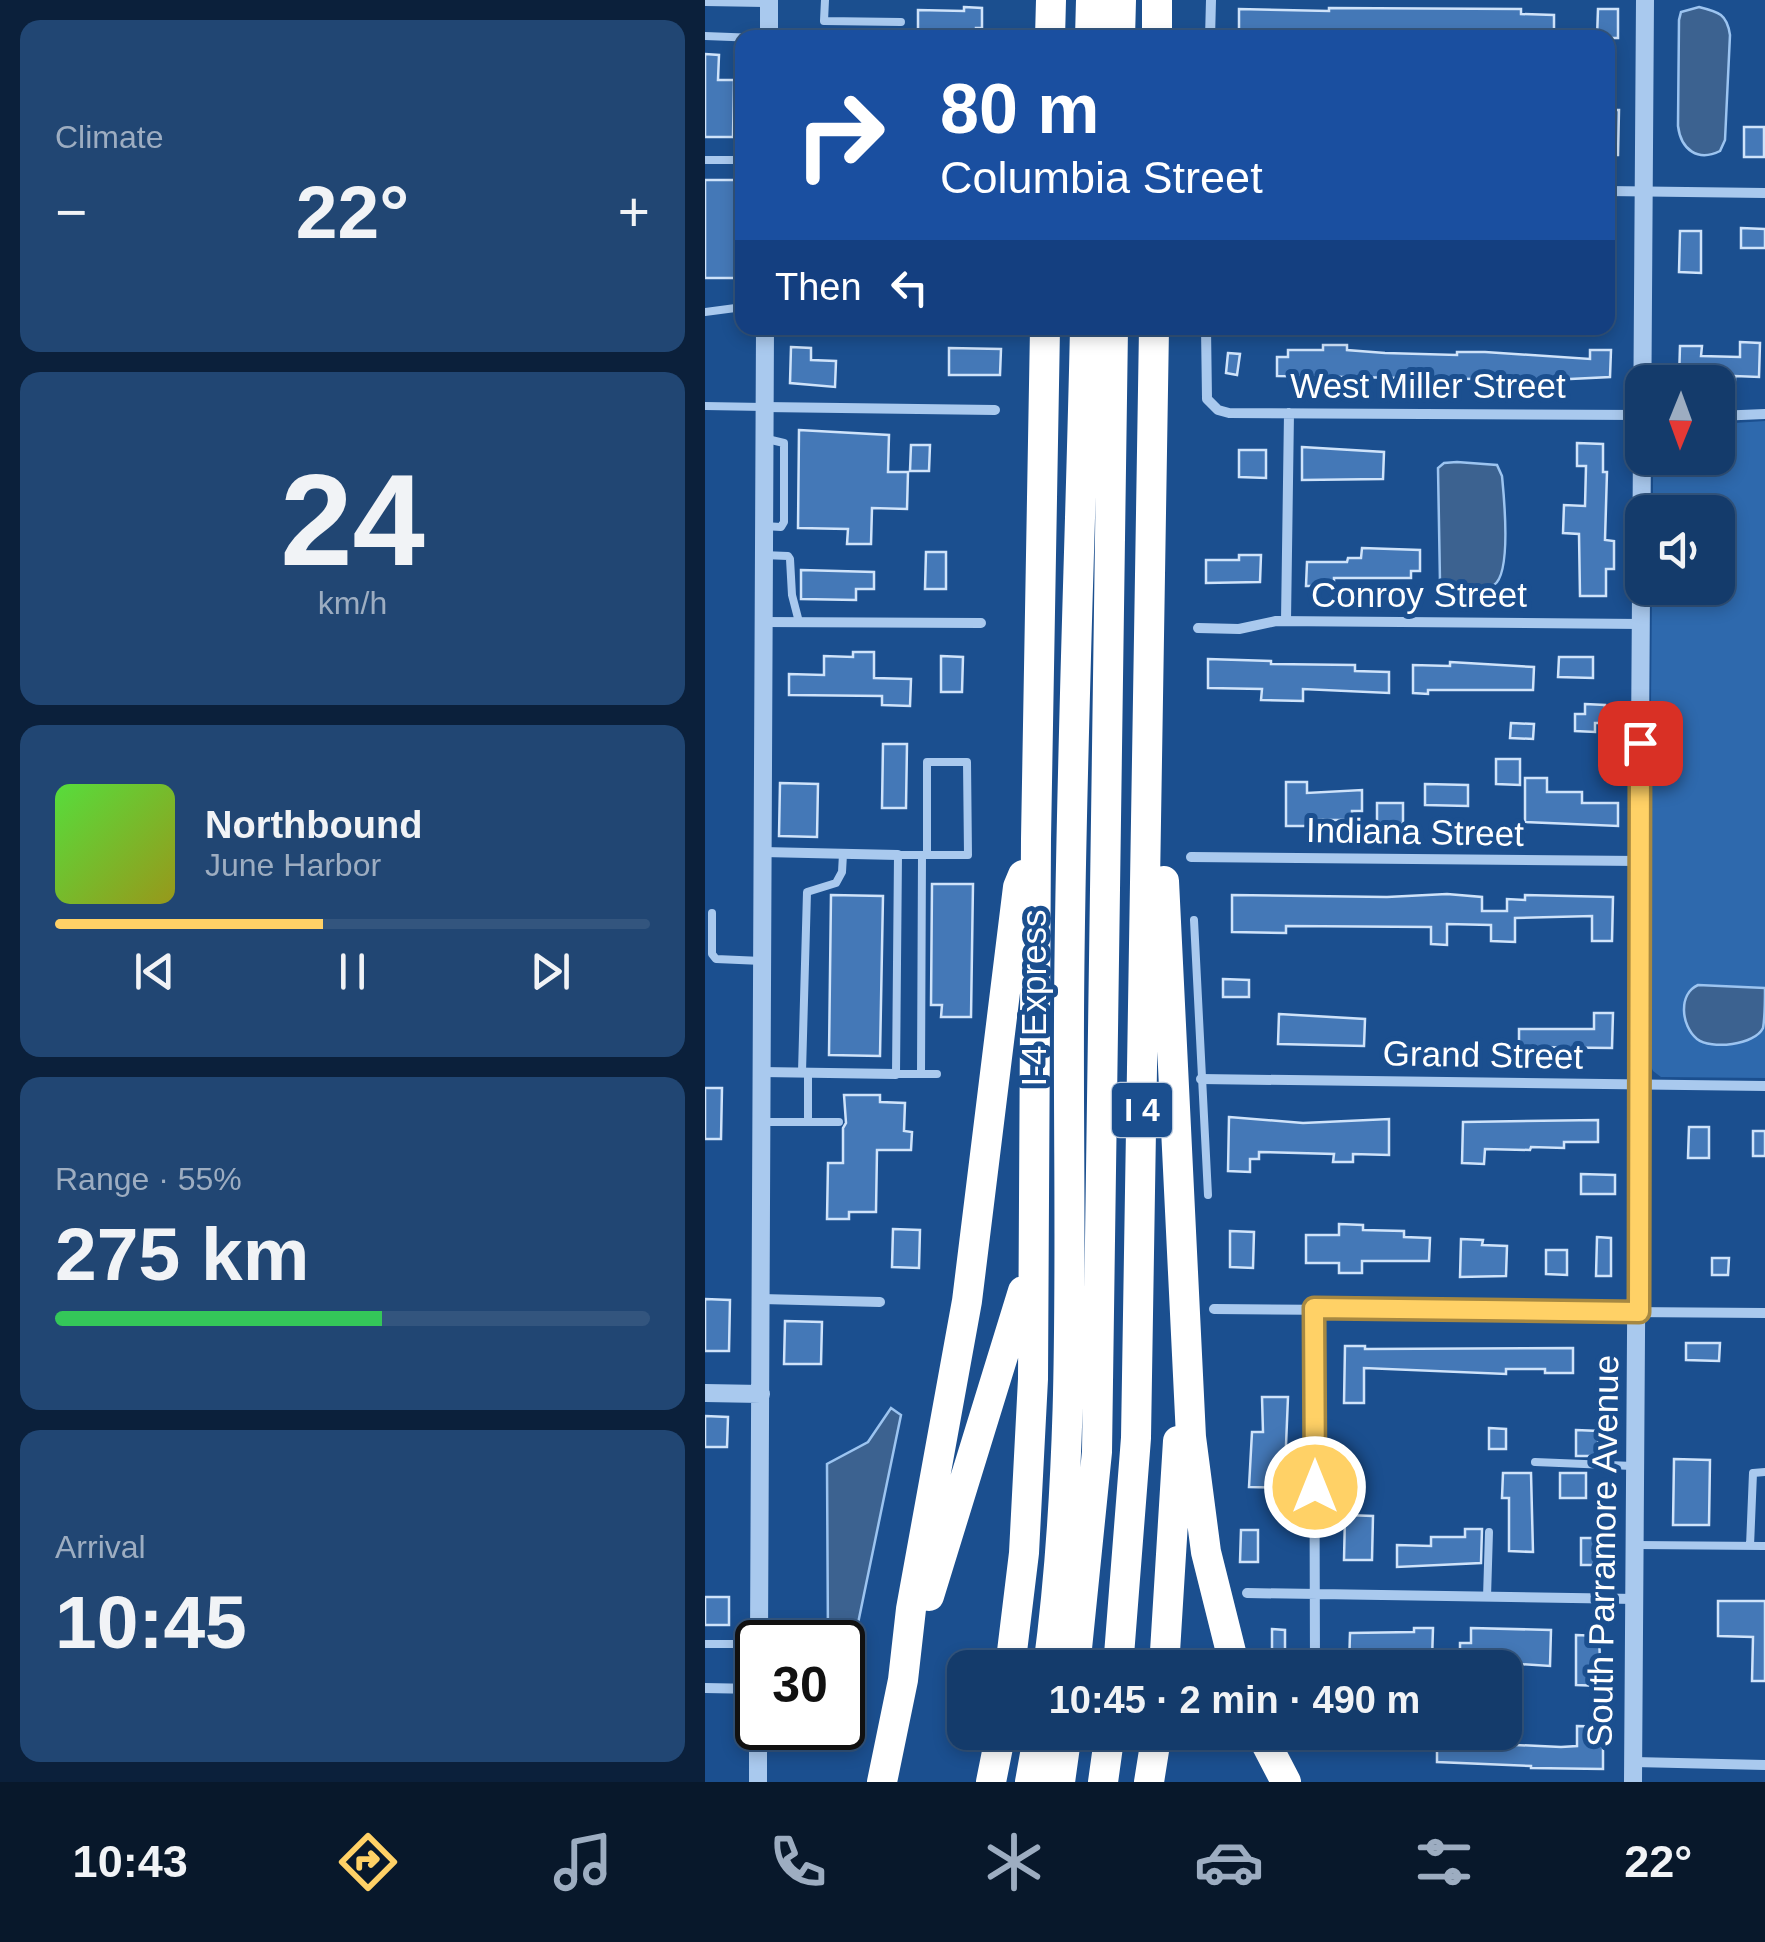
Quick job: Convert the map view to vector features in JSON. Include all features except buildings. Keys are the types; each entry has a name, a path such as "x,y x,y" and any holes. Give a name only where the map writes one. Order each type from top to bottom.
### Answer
{"highway":[{"path":"1051,0 1051,30"},
{"path":"1090,30 1091,0"},
{"path":"1120,30 1121,0"},
{"path":"1157,0 1157,30"},
{"path":"1012,1650 1024,1553 1032,1413 1045,335"},
{"name":"I-4 Express","path":"1050,1650 1066,1489 1071,1302 1069,1017 1085,335"},
{"name":"I-4 Express","path":"1077,1650 1097,1452 1113,335"},
{"name":"I 4","path":"1119,1650 1136,1438 1153,335"},
{"path":"1152,552 1200,1313 1191,1438 1207,1552 1231,1650"},
{"path":"882,1782 967,1302 1018,887 1036,839"},
{"path":"903,1680 1010,1341 1045,1207 1069,1017"},
{"path":"1166,1650 1200,1313"},
{"path":"991,1782 997,1750"},
{"path":"1029,1782 1035,1750"},
{"path":"1060,1782 1064,1750"},
{"path":"1103,1782 1108,1750"},
{"path":"1149,1782 1154,1750"},
{"path":"1269,1750 1286,1782"}],"street":[{"path":"1210,30 1211,0"},
{"name":"South Parramore Avenue","path":"1643,365 1645,0"},
{"path":"769,1 769,30"},
{"path":"1615,191 1765,192"},
{"path":"758,1620 765,335"},
{"name":"West Miller Street","path":"1206,335 1205,392 1214,407 1229,413 1625,415"},
{"path":"764,407 995,410"},
{"path":"1286,621 1289,413"},
{"path":"1735,415 1765,414"},
{"name":"South Parramore Avenue","path":"1633,1782 1642,475"},
{"name":"Conroy Street","path":"1198,628 1239,629 1286,621 1641,624"},
{"path":"763,622 981,622"},
{"path":"763,852 899,855"},
{"name":"Indiana Street","path":"1191,857 1639,861"},
{"path":"761,1072 896,1074"},
{"name":"Grand Street","path":"1201,1079 1765,1086"},
{"path":"761,1299 880,1302"},
{"path":"1200,1313 1314,1308 1765,1312"},
{"path":"1314,1308 1315,1650"},
{"path":"705,1394 761,1394"},
{"path":"1247,1593 1636,1599"},
{"path":"705,1688 735,1689"},
{"path":"758,1750 758,1782"},
{"path":"1633,1762 1765,1765"}],"lane":[{"path":"825,0 824,20 901,22"},
{"path":"705,2 769,1"},
{"path":"705,36 735,37"},
{"path":"705,160 735,160"},
{"path":"705,312 735,307"},
{"path":"705,406 764,407"},
{"path":"763,555 790,559 799,622"},
{"path":"921,1074 924,855 927,762 967,762 968,855 924,855 899,855 896,1074 921,1074 937,1074"},
{"path":"808,1122 807,892 836,883 842,872 843,854"},
{"path":"713,913 712,954 717,960 762,961"},
{"path":"1194,920 1207,1195"},
{"path":"761,1122 839,1122"},
{"path":"1535,1462 1637,1466"},
{"path":"1750,1546 1753,1473 1765,1472"},
{"path":"1487,1597 1489,1532"},
{"path":"1637,1546 1765,1546"},
{"path":"705,1644 735,1643"}],"shaded area":[{"path":"1699,7 1721,15 1730,35 1725,140 1720,151 1705,155 1687,147 1678,126 1679,20 1681,12"},
{"path":"1765,421 1765,1078 1661,1077 1648,1060 1652,605 1735,605 1735,495 1653,495 1653,475 1735,475 1735,423"},
{"path":"1457,462 1497,465 1502,476 1503,566 1500,578 1484,589 1447,590 1440,582 1438,468"},
{"path":"1698,985 1765,988 1763,1028 1751,1038 1732,1044 1697,1039 1684,1010 1687,995"},
{"path":"891,1408 901,1415 859,1620 828,1620 827,1464 868,1442"}],"route":[{"path":"1315,1487 1314,1308 1639,1312 1640,743"}]}
